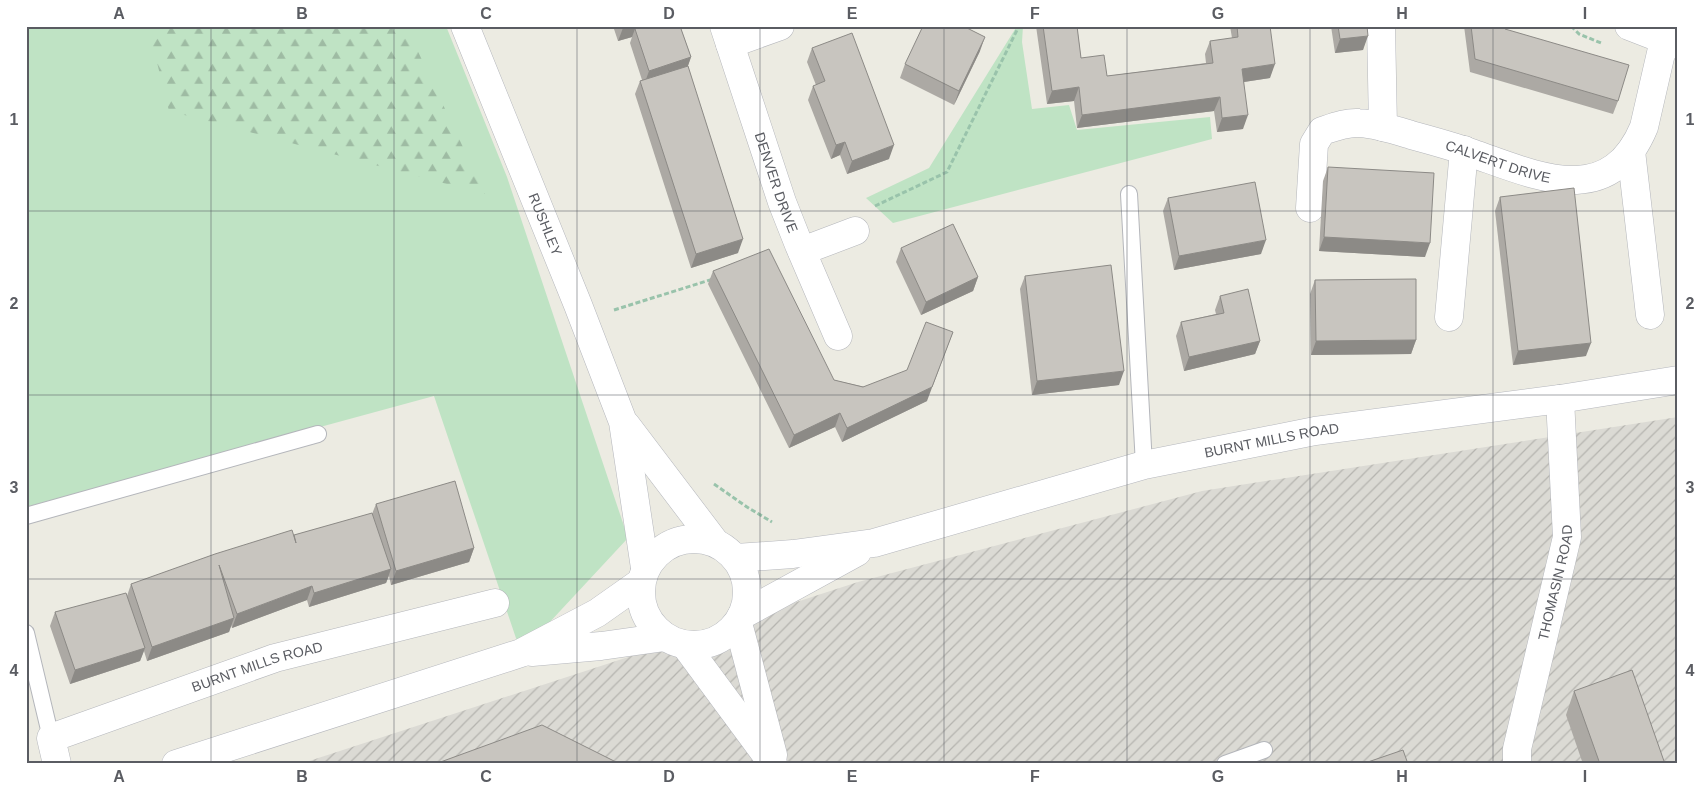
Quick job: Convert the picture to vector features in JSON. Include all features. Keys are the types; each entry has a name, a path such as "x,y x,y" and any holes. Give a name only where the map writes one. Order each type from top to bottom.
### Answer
{"street":[{"name":"RUSHLEY","path":"465,26 575,296 623,422 643,575"},
{"path":"727,35 780,26"},
{"path":"1381,26 1383,127"},
{"name":"CALVERT DRIVE","path":"1310,208 1314,144 1322,131 1358,123 1383,127 1464,150 1540,177 1566,181 1592,178 1615,167 1639,140 1671,42 1629,26"},
{"name":"DENVER DRIVE","path":"727,35 782,202 838,336"},
{"path":"1449,318 1464,150"},
{"path":"1631,151 1650,316"},
{"path":"802,252 855,231"},
{"name":"BURNT MILLS ROAD","path":"736,558 793,554 874,543 1144,465 1314,431 1560,399 1678,380"},
{"name":"THOMASIN ROAD","path":"1517,764 1517,749 1567,537 1560,399"},
{"name":"RUSHLEY","path":"623,422 714,541"},
{"path":"176,764 521,654 597,613 643,575 658,551 677,540 695,538 714,541 736,558 748,585 747,604 740,619 725,636 708,644 675,641 521,654"},
{"name":"BURNT MILLS ROAD","path":"740,619 874,543"},
{"path":"643,575 641,601 648,620 675,641 774,764"},
{"name":"BURNT MILLS ROAD","path":"51,738 275,658 495,603"},
{"path":"740,619 774,764"},
{"path":"51,738 57,764"}],"lane":[{"path":"1129,194 1144,465"},
{"path":"26,516 318,434"},
{"path":"26,633 51,738"},
{"path":"1225,764 1264,750"}],"path":[{"path":"875,207 947,172 1019,26"},
{"path":"610,312 718,277"},
{"path":"707,478 747,507 776,524"}],"shaded area":[{"path":"1678,417 1678,764 300,764 858,582 1202,491"}],"green space":[{"path":"26,26 446,26 507,177 628,538 521,653 434,396 26,507"},
{"path":"148,26 406,26 485,194 169,111"},
{"path":"1017,26 1023,26 1022,42 1032,109 1069,105 1077,130 1210,117 1212,139 893,223 866,198 929,168"}],"building":[{"path":"644,26 680,26 691,57 649,71 635,29"},
{"path":"923,26 963,26 985,37 959,91 905,64"},
{"path":"1043,26 1077,26 1081,58 1104,55 1107,76 1213,63 1210,41 1238,37 1237,26 1270,26 1275,64 1242,69 1248,115 1222,118 1220,97 1082,115 1079,87 1052,91"},
{"path":"1338,26 1367,26 1368,36 1340,39"},
{"path":"1471,26 1505,26 1505,29 1629,65 1618,101 1475,59"},
{"path":"852,33 894,145 852,161 845,142 836,145 813,86 825,81 812,48"},
{"path":"688,66 743,239 696,254 640,81"},
{"path":"1328,167 1434,173 1430,243 1324,237"},
{"path":"1255,182 1266,240 1179,256 1168,198"},
{"path":"1574,188 1591,343 1518,351 1500,197"},
{"path":"953,224 978,277 926,302 901,248"},
{"path":"769,249 834,380 863,387 907,370 926,322 953,332 932,387 847,428 840,413 794,435 713,271"},
{"path":"1111,265 1124,371 1037,381 1025,276"},
{"path":"1416,279 1416,340 1316,341 1315,280"},
{"path":"1248,289 1260,341 1189,357 1181,322 1224,313 1220,296"},
{"path":"455,481 474,548 396,571 376,504"},
{"path":"372,513 391,569 314,593 312,586 237,614 219,565 234,618 152,647 131,584 215,554 292,530 296,543 294,535"},
{"path":"126,593 145,648 75,670 55,612"},
{"path":"1632,670 1665,764 1600,764 1574,691"},
{"path":"542,725 620,764 435,764"},
{"path":"1403,750 1408,764 1362,764"}]}
